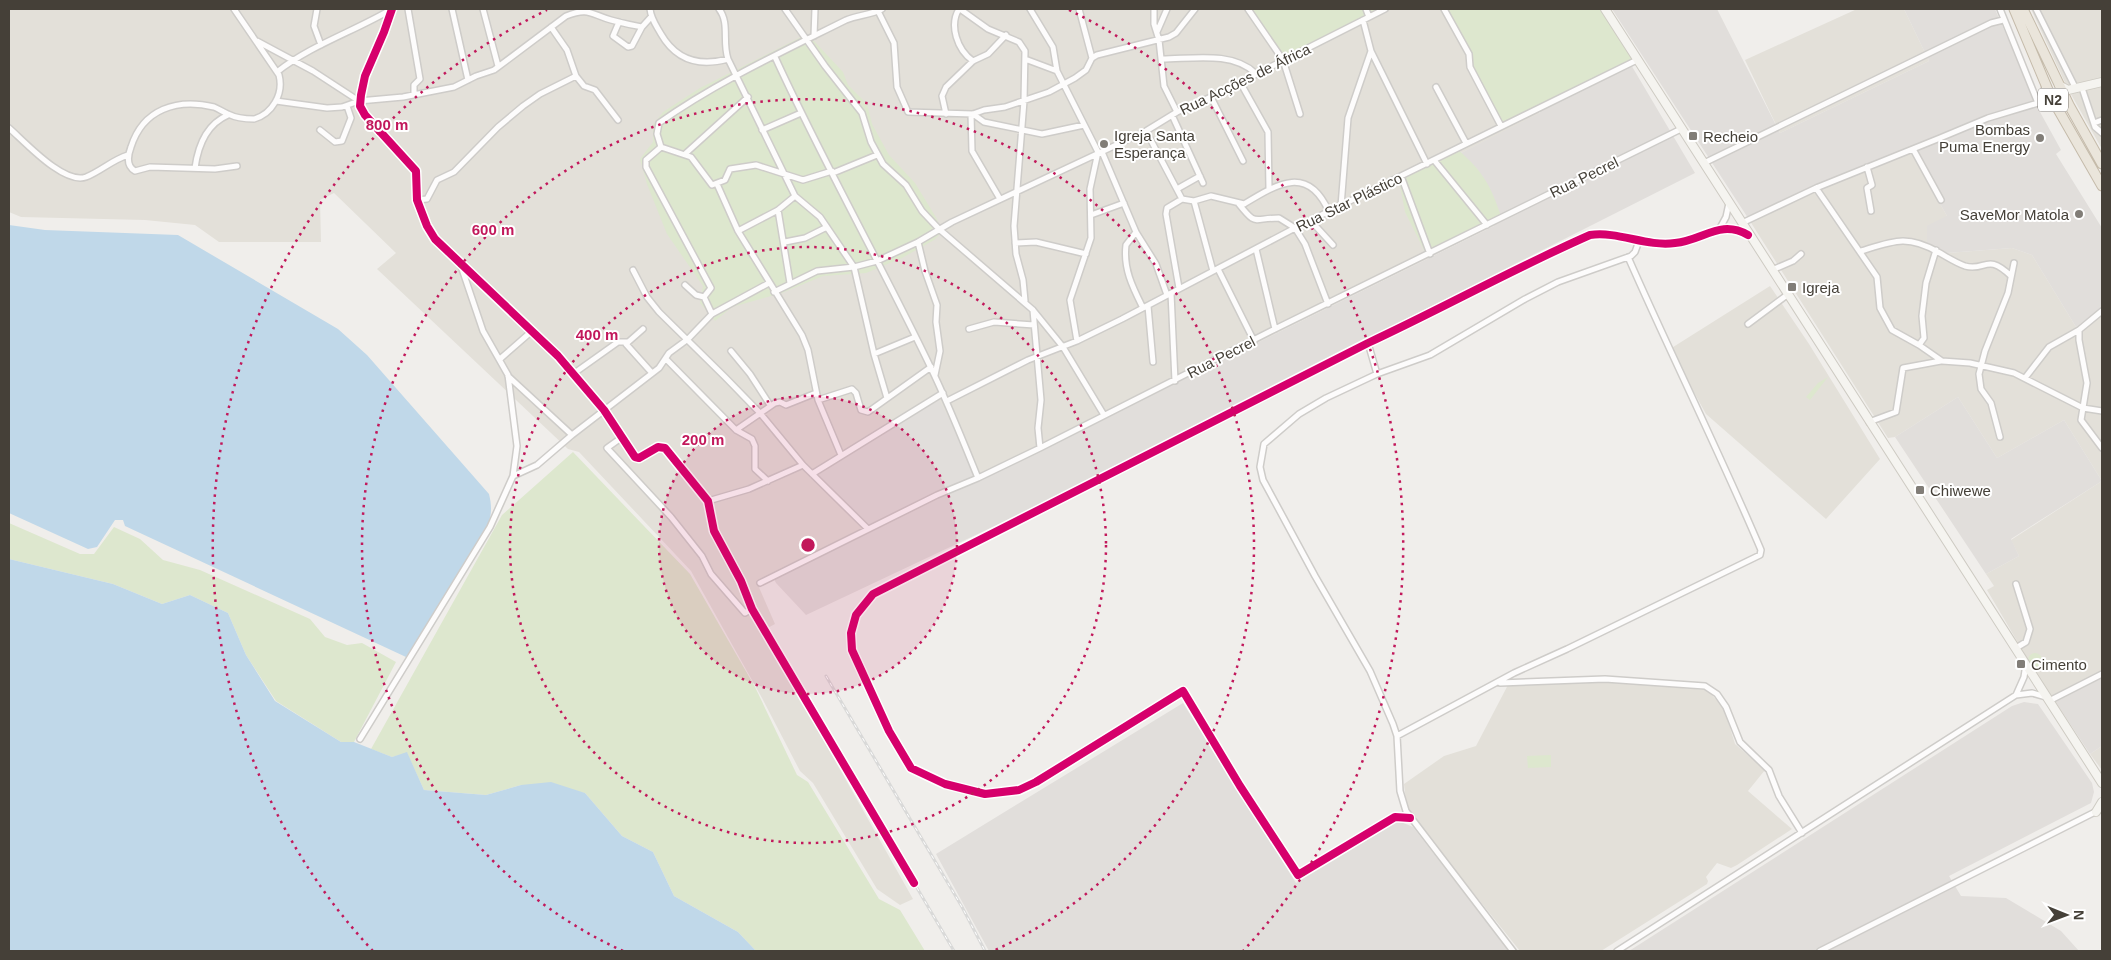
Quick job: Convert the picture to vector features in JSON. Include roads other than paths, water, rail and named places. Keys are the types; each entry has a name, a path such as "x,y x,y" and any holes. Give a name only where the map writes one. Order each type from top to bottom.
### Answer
{"highway":[{"name":"N2","path":"2014,9 2058,110 2102,186"},
{"name":"N2","path":"2023,9 2069,105 2102,164"}],"main road":[{"path":"1605,9 1748,235 2102,783"},
{"path":"2059,85 2068,90 2102,82"},
{"path":"2069,105 2071,95 2079,88"},
{"path":"2098,812 2102,802"}],"street":[{"path":"234,9 276,72 281,87 276,100 266,113 254,119 228,115 217,108 196,104 178,105 158,112 147,118 140,127 128,155 130,165 135,171 150,166 215,170 237,166"},
{"path":"316,9 314,26 321,46"},
{"path":"276,72 293,59 379,18 392,9"},
{"path":"392,9 366,76 360,101 365,115 416,171 417,200 432,234 461,266 532,331 574,374 604,410 620,438 636,458 658,447 665,448 708,501 714,531 741,582 752,609 914,883"},
{"path":"408,9 420,79 414,85 414,95"},
{"path":"452,9 468,80"},
{"path":"483,9 498,66"},
{"path":"564,9 566,16"},
{"path":"650,9 651,17 673,52 703,63 728,60"},
{"path":"719,9 726,21 724,42 728,60 748,97 762,130 795,196 820,217 854,267 874,354 887,398"},
{"path":"786,9 811,37 826,66 862,113 867,133 883,164 906,185 922,211 939,229 1025,301 1033,310 1063,347 1104,415"},
{"path":"811,37 815,9"},
{"path":"973,60 965,55 956,35 954,20 959,9 988,28 1022,46 1025,58 1024,101 1016,193 1015,243 1025,301"},
{"path":"1030,9 1053,47 1057,70 1065,83 1084,126 1100,152 1136,232 1156,264 1169,294 1175,381"},
{"path":"1079,9 1092,58"},
{"path":"1154,9 1154,24 1159,40 1164,86 1203,183"},
{"path":"1157,32 1167,9"},
{"path":"661,147 657,134 659,123 691,100 811,37 856,16 880,10 894,44 897,87 905,108 913,114 972,114 984,110 997,109 1049,92 1086,70 1092,58 1104,52 1159,40 1176,33 1195,9"},
{"path":"1248,9 1283,60 1300,114"},
{"path":"1366,9 1369,17"},
{"name":"Rua Acções de África","path":"774,292 817,271 854,267 877,260 918,242 939,229 1000,199 1146,131 1174,113 1211,97 1255,73 1385,9"},
{"path":"1444,9 1469,54 1470,67 1501,126"},
{"path":"2000,9 2038,103"},
{"path":"2036,9 2079,88 2094,123 2102,134"},
{"path":"276,100 327,108 347,106 360,101 445,90 494,70 566,16 578,11 588,11 619,22 642,27"},
{"path":"619,22 613,36 628,48 632,46 642,27 651,17"},
{"path":"1363,20 1371,51 1427,164"},
{"path":"1704,163 1991,24 2003,20"},
{"path":"551,27 567,50 576,76 584,86 595,90 618,120"},
{"path":"946,114 943,100 944,92 951,82 973,60 988,54 1006,36"},
{"path":"255,40 293,59 336,84 360,101"},
{"path":"1341,206 1348,118 1371,51"},
{"path":"774,57 931,367 978,478"},
{"path":"1025,58 1057,70"},
{"path":"1162,59 1223,59 1243,64 1255,73"},
{"name":"Rua Star Plástico","path":"947,401 1038,356 1077,341 1146,307 1295,228 1637,60"},
{"path":"417,200 427,199 437,180 454,172 498,127 523,106 540,94 576,76"},
{"path":"1240,82 1268,132 1269,189"},
{"path":"2038,103 2043,96 2046,84"},
{"path":"1436,87 1466,143"},
{"path":"685,154 748,97"},
{"path":"1211,97 1243,161"},
{"path":"1742,223 1816,188 1988,118 2038,103 2058,110"},
{"path":"320,130 335,142 342,141 351,118 347,106"},
{"path":"762,130 801,113"},
{"path":"972,114 984,122 1050,134 1084,126"},
{"path":"972,114 972,152 1000,199"},
{"path":"195,168 197,154 211,126 216,120 228,115"},
{"path":"2094,123 2102,120"},
{"path":"9,128 46,162 73,177 85,177 128,155"},
{"name":"Rua Pecrel","path":"760,583 936,494 978,478 1040,448 1275,329 1681,129"},
{"path":"1146,131 1182,199"},
{"path":"661,147 685,154 696,161 710,184 717,184 726,179 730,169 743,166 756,166 805,180 833,172 877,155"},
{"path":"661,147 646,160 646,167 711,288 704,297"},
{"path":"1913,149 1941,200"},
{"path":"1077,341 1070,300 1092,230 1090,189 1100,152"},
{"path":"1434,160 1487,225"},
{"path":"1867,167 1872,185 1866,188 1871,211"},
{"path":"1177,189 1200,176"},
{"path":"1401,176 1430,254"},
{"path":"1180,288 1166,208 1182,199 1194,201 1211,196 1244,204 1282,183 1305,183 1320,196 1329,212"},
{"path":"717,184 738,231 768,283 806,342 818,400 841,455"},
{"path":"1816,188 1861,251 1877,277 1880,308 1892,330 1942,361"},
{"path":"738,231 778,210 795,196"},
{"path":"1194,201 1215,270 1254,341"},
{"path":"1091,215 1124,203"},
{"path":"1238,203 1256,222 1279,218 1295,228 1304,244 1328,304"},
{"path":"1720,228 1726,217 1729,203"},
{"path":"778,210 785,242 790,283"},
{"path":"1312,221 1333,245"},
{"path":"785,242 805,238 827,227"},
{"path":"1410,818 1395,817 1298,875 1240,786 1183,691 1036,782 1019,790 985,794 967,791 946,784 911,768 889,731 852,650 851,633 856,615 874,594 1368,343 1441,308 1526,263 1590,235 1601,234 1656,244 1684,242 1720,228 1736,228 1748,235"},
{"path":"1136,232 1126,245 1126,263 1128,275 1146,307 1153,362"},
{"path":"1861,251 1895,240 1917,241 1966,266 1991,263 2000,266 2011,276"},
{"path":"1514,951 1410,818 1402,804 1396,736 1370,671 1314,576 1263,480 1260,467 1264,444 1299,414 1326,398 1377,374 1430,355 1558,282 1628,257 1635,252 1639,241"},
{"path":"918,242 925,272 937,305 936,322 940,351 935,376"},
{"path":"1015,243 1036,242 1086,254"},
{"path":"1256,248 1275,329"},
{"path":"1919,345 1924,338 1922,316 1926,283 1936,250"},
{"path":"1772,270 1793,261 1801,254"},
{"path":"1396,736 1495,684 1760,555 1761,550 1738,495 1662,336 1628,257"},
{"path":"2000,437 1991,403 1981,389 1979,378 1981,365 2008,293 2014,263"},
{"path":"360,739 490,527 513,476 517,446 508,375 483,331 461,266"},
{"path":"633,270 659,312 760,413 803,465 868,529"},
{"path":"513,476 537,465 572,435 652,373 666,359 669,352 688,339 712,314 768,283"},
{"path":"685,285 696,295 704,297"},
{"path":"1748,324 1787,295"},
{"path":"704,297 712,314"},
{"path":"1033,310 1042,410 1038,428 1040,448"},
{"path":"2025,378 2049,347 2079,330 2102,311"},
{"path":"969,329 994,322 1034,325"},
{"path":"574,374 618,342 627,342 642,329"},
{"path":"2079,330 2087,383 2080,416 2082,422 2102,448"},
{"path":"500,359 532,331"},
{"path":"874,354 915,337"},
{"path":"627,342 627,347 652,373"},
{"path":"1368,343 1377,374"},
{"path":"731,351 750,374 770,405"},
{"path":"666,359 736,430 752,439 755,446 755,469 768,481"},
{"path":"1869,422 1896,412 1902,383 1902,368 1942,361 1981,365 2014,373 2083,408 2102,411"},
{"path":"818,400 852,389 856,393 861,410 866,412 931,367"},
{"path":"508,375 572,435"},
{"path":"736,430 770,405 778,402 786,405 816,393"},
{"path":"812,474 943,394"},
{"path":"620,438 607,448 671,517 702,556 708,570 734,602 745,612 752,609"},
{"path":"708,501 749,489 803,465"},
{"path":"2016,584 2030,628 2026,642 2016,648"},
{"path":"2016,695 2024,677 2026,663"},
{"path":"1617,951 2016,695 2032,693 2047,699 2102,674"},
{"path":"1495,684 1510,681 1605,679 1705,686 1711,689 1726,707 1740,742 1769,770 1779,796 1802,833"},
{"path":"1820,951 2098,812"}],"water":[{"path":"9,225 45,230 178,235 338,329 367,355 489,494 490,500 491,515 483,536 406,657 125,526 123,520 115,520 97,547 88,549 9,513"},
{"path":"9,559 113,584 162,604 190,595 228,613 246,655 275,701 341,742 354,742 392,757 407,752 424,790 486,795 521,785 551,782 585,793 622,836 653,852 674,896 738,932 756,951 9,951"}],"railway":[{"path":"767,632 954,951"},
{"path":"826,676 962,907 985,951"}],"place":[{"name":"Recheio","path":"1693,136"},
{"name":"Bombas Puma Energy","path":"2040,138"},
{"name":"Igreja Santa Esperança","path":"1104,144"},
{"name":"SaveMor Matola","path":"2079,214"},
{"name":"Igreja","path":"1792,287"},
{"name":"Chiwewe","path":"1920,490"},
{"name":"Cimento","path":"2021,664"}]}
